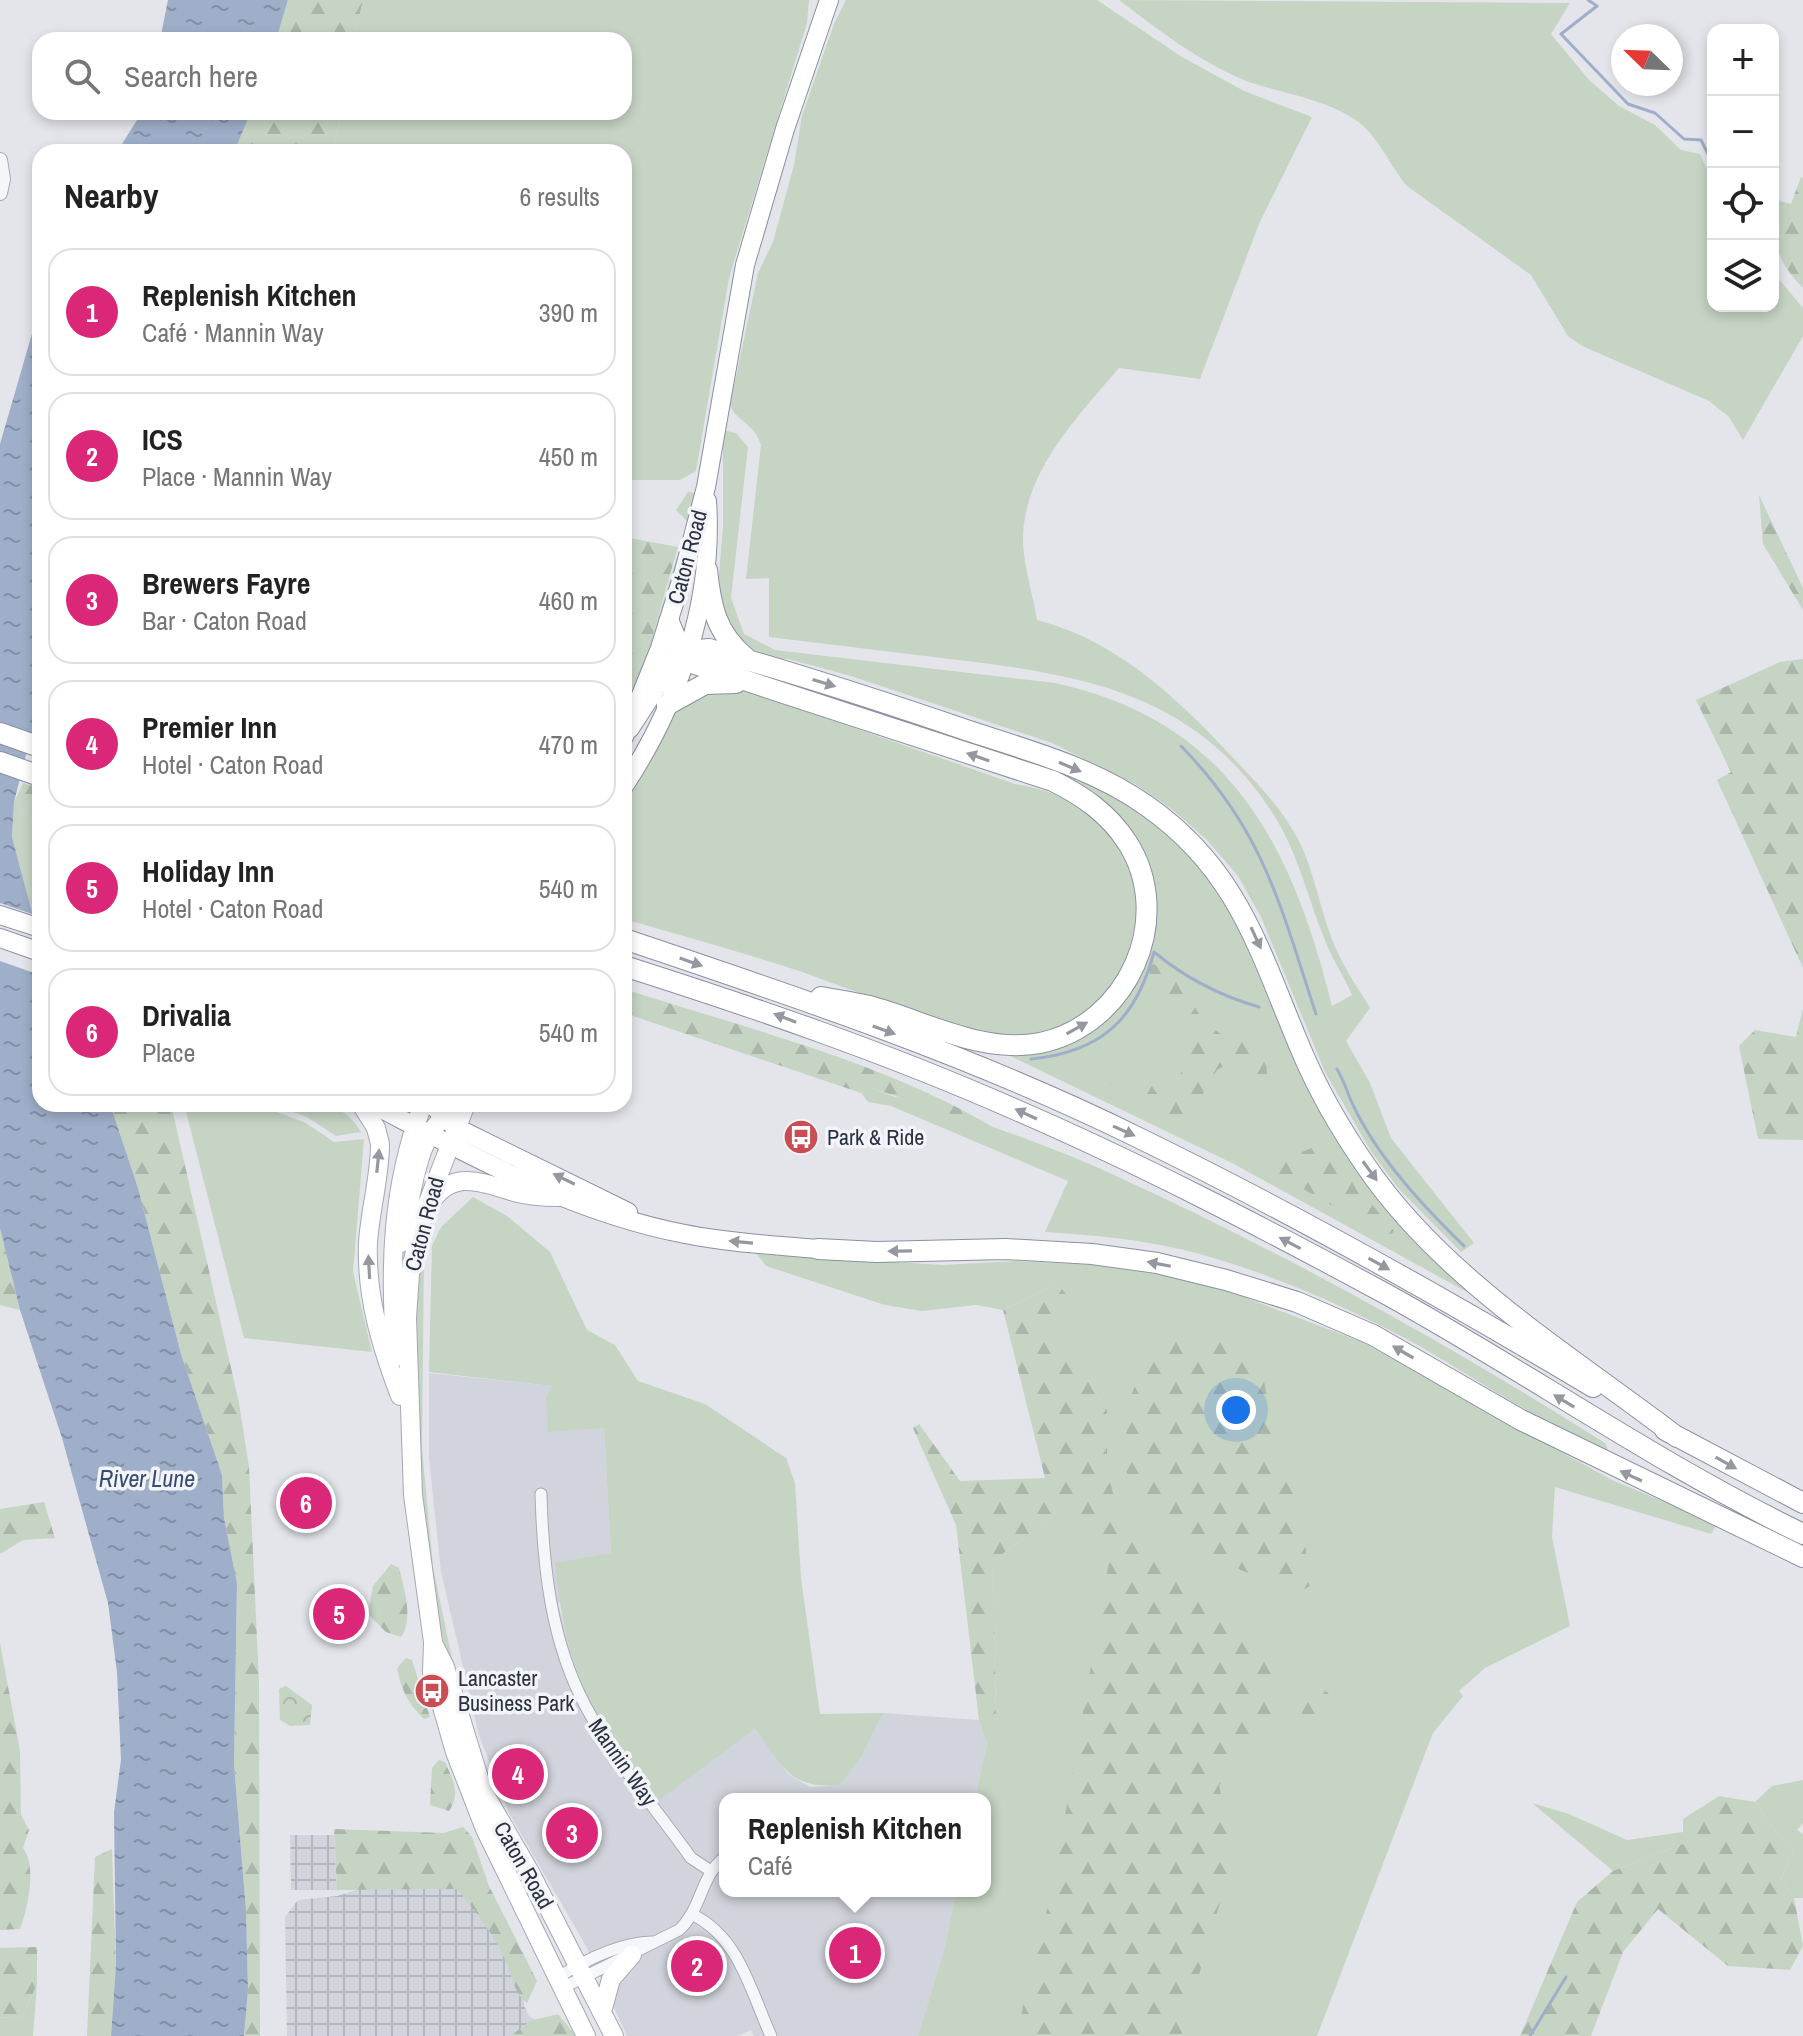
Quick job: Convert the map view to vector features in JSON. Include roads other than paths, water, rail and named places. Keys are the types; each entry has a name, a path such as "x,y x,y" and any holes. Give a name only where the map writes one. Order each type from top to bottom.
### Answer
{"highway":[{"path":"707,570 715,620 731,645 750,660"},
{"path":"669,622 685,654 752,684 1053,781 1075,792 1094,803 1128,843 1142,875 1147,914 1140,955 1114,999 1076,1030 1037,1043 995,1045 869,1006 758,984"},
{"path":"632,725 671,662 685,654 709,649 1053,759 1146,805 1220,876 1244,913 1302,1053 1335,1119 1367,1169 1403,1214 1470,1279 1677,1437"},
{"path":"667,705 705,684 752,684"},
{"path":"0,733 32,744"},
{"path":"0,762 32,773"},
{"path":"632,942 921,1044 1136,1136 1326,1234 1677,1437 1803,1503"},
{"path":"632,969 774,1014 999,1102 1180,1187 1390,1297 1616,1432 1745,1506 1803,1534"},
{"path":"818,1249 1066,1252 1157,1263 1297,1302 1373,1335 1547,1434 1803,1557"}],"main road":[{"path":"706,487 724,369 758,216 829,0"},
{"name":"Caton Road","path":"632,771 667,705 685,654 707,570 709,535 706,487"},
{"name":"Caton Road","path":"632,720 669,622 706,487"},
{"path":"0,915 32,925"},
{"path":"0,938 32,949"},
{"path":"366,1112 376,1128 380,1144 368,1246 373,1313 380,1344 400,1396"},
{"path":"387,1112 447,1146 559,1197 658,1228 729,1241 818,1249"},
{"path":"422,1131 443,1112"},
{"name":"Caton Road","path":"445,1112 447,1146 423,1215 410,1274 407,1318 410,1446 420,1560 433,1642 445,1667 484,1808 571,1977 602,2012 614,2036"},
{"path":"449,1112 658,1228"},
{"name":"Caton Road","path":"410,1446 400,1396 392,1272 394,1214 422,1131"},
{"path":"423,1215 446,1185 458,1181 471,1180 517,1193 559,1197"},
{"name":"Caton Road","path":"484,1808 519,1855 521,1878 571,1977 586,2036"},
{"path":"602,2012 611,1979 632,1955"},
{"path":"571,1977 601,2036"}],"street":[{"path":"0,160 3,179 0,193"},
{"name":"Mannin Way","path":"541,1494 542,1541 551,1608 585,1705 603,1737 691,1858 711,1871"},
{"path":"571,1977 632,1955 679,1930 693,1915 711,1871 719,1863"},
{"path":"693,1915 717,1930 730,1944 771,2036"},
{"path":"571,1977 636,1943 657,1942"}],"water":[{"path":"168,0 288,0 278,32 162,32"},
{"path":"137,120 248,120 237,144 122,144"},
{"name":"River Lune","path":"32,334 32,731 14,802 12,837 32,912 32,1112 113,1112 138,1188 181,1354 222,1475 224,1518 237,1583 234,1764 246,1911 248,1990 244,2036 111,2036 116,1965 114,1812 121,1760 117,1672 108,1603 62,1438 20,1310 0,1228 0,444"}],"waterway":[{"path":"1588,0 1597,6 1561,34 1628,104 1655,113 1684,139 1701,140 1707,152"},
{"path":"1181,746 1209,777 1251,839 1279,904 1316,1014"},
{"path":"1031,1059 1077,1049 1112,1028 1126,1014 1137,996 1154,952 1204,985 1259,1007"},
{"path":"1337,1069 1355,1109 1377,1146 1419,1199 1464,1246"},
{"path":"1530,2036 1566,1977"}],"place":[{"name":"Park & Ride","path":"801,1137"},
{"name":"Drivalia","path":"306,1503"},
{"name":"Holiday Inn","path":"339,1614"},
{"name":"Lancaster Business Park","path":"432,1691"},
{"name":"Premier Inn","path":"518,1774"},
{"name":"Brewers Fayre","path":"572,1833"},
{"name":"Replenish Kitchen","path":"855,1953"},
{"name":"ICS","path":"697,1966"}]}
